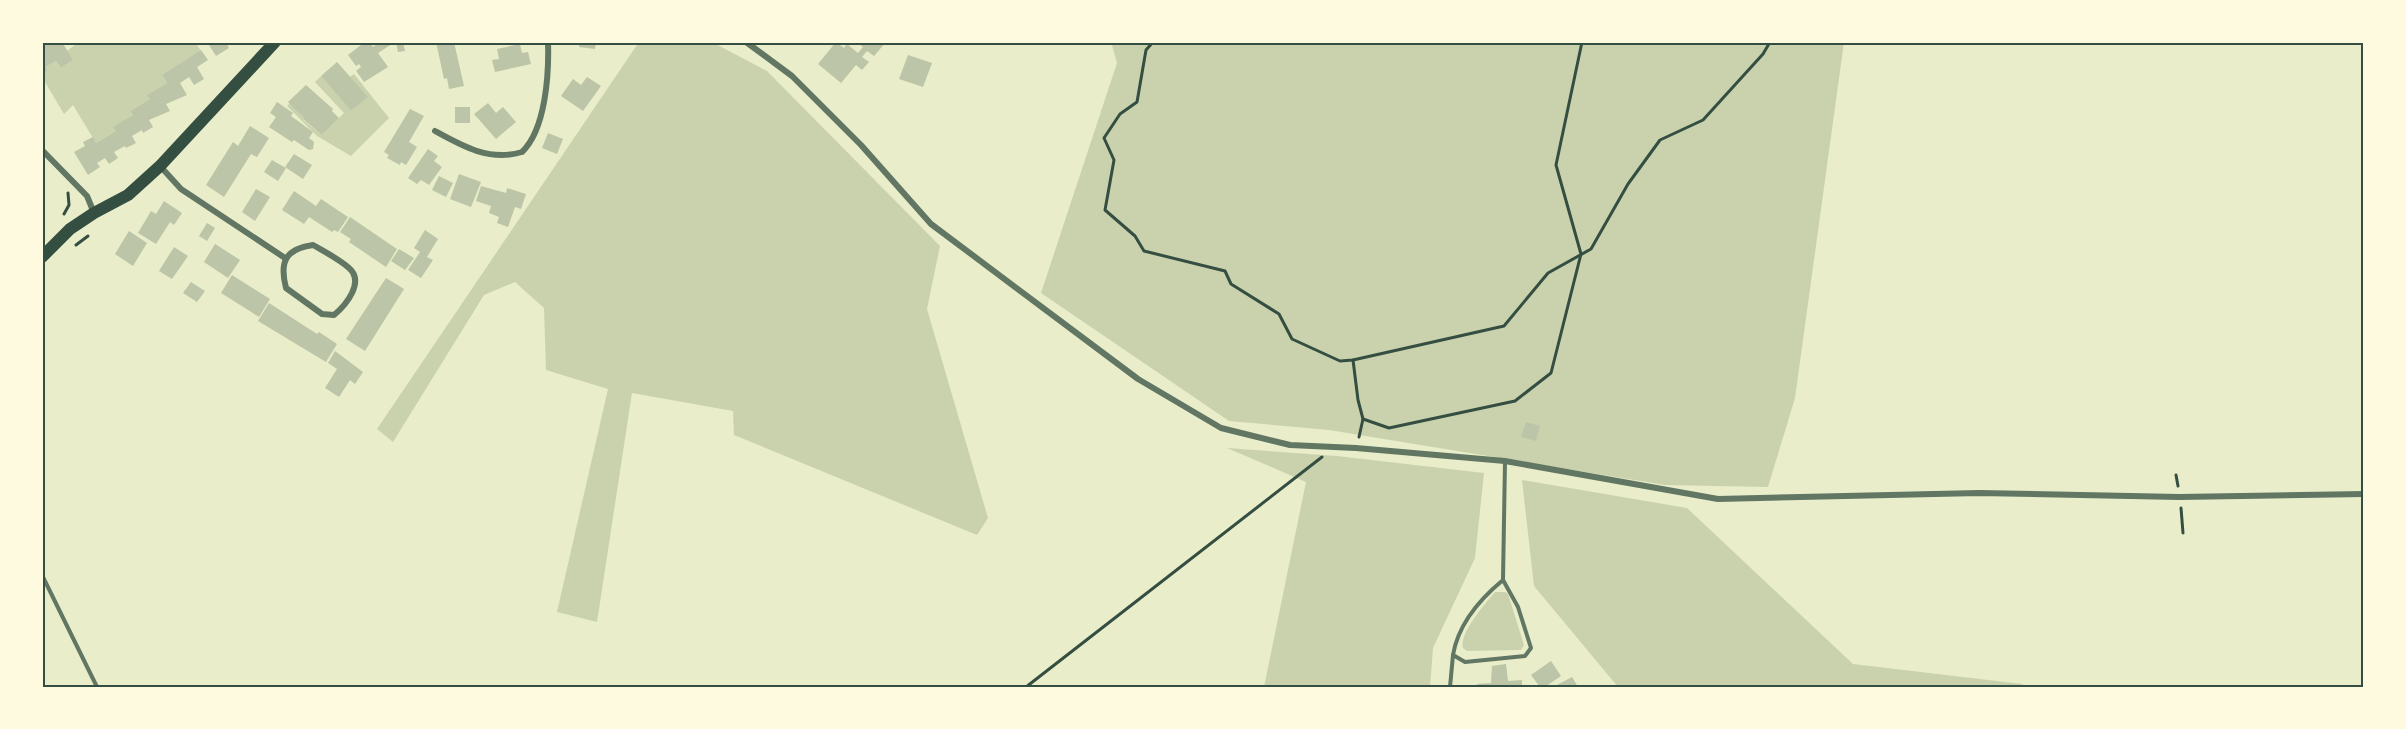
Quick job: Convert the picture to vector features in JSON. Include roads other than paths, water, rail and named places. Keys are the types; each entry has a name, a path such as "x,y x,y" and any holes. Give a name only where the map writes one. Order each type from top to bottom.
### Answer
{"main road":[{"path":"42,257 70,229 128,195 160,166 275,42"}],"street":[{"path":"435,131 480,153 507,155 522,152 531,140 542,106 549,69 548,42"},
{"path":"746,42 792,76 861,145 931,224 1138,379 1221,428 1290,445 1356,448 1505,461 1718,499 1979,493 2179,497 2364,494"},
{"path":"42,150 87,196 94,213"},
{"path":"160,166 181,189 285,258"},
{"path":"313,245 351,269 355,281 353,292 343,308 334,315 322,314 286,288 282,273 285,258 297,248 313,245"}],"lane":[{"path":"1453,655 1465,662 1525,656 1531,648 1518,607 1503,580 1505,461"},
{"path":"42,575 97,687"},
{"path":"1450,687 1453,655 1458,635 1492,589 1503,580"}]}
